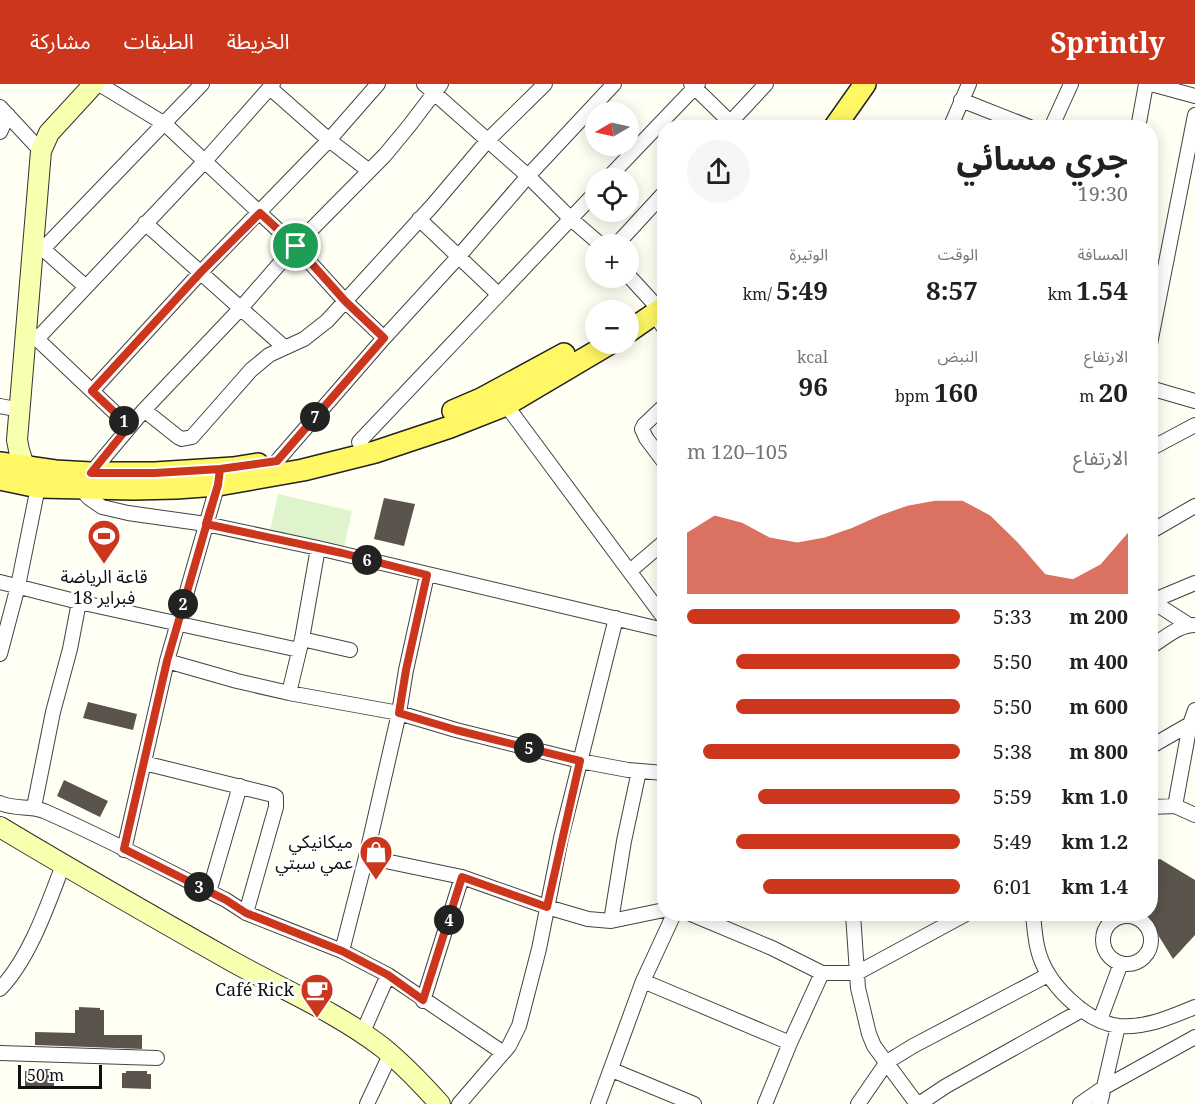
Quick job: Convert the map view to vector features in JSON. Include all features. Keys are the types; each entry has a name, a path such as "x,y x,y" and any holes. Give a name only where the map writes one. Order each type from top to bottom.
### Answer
{"main road":[{"path":"38,487 24,466 17,440 32,335 38,253 41,151 49,133 94,84"},
{"path":"840,120 865,84"},
{"path":"856,120 881,84"},
{"path":"639,313 657,310"},
{"path":"639,324 657,311"},
{"path":"219,477 359,442 468,405 585,342"},
{"path":"0,479 38,487 155,473 219,477 303,470 375,452 450,428 506,405 592,354"},
{"path":"0,463 55,471 85,481"},
{"path":"0,827 222,956 312,1003 362,1034 404,1065 440,1104"}],"street":[{"path":"99,84 165,124 296,246 345,301 384,338"},
{"path":"86,287 38,253 202,84"},
{"path":"92,391 201,272 329,140 378,84"},
{"path":"144,410 178,437 182,439 192,437 251,370 284,347 316,331 488,140 545,84"},
{"path":"277,461 528,176 614,84"},
{"path":"732,120 766,84"},
{"path":"953,120 969,84"},
{"path":"1055,120 1071,84"},
{"path":"1139,120 1146,84"},
{"path":"1151,84 1195,96"},
{"path":"663,120 695,85 723,120"},
{"path":"129,426 32,335 86,287 204,162 271,86 329,140 368,170"},
{"path":"588,234 433,87 409,126 129,426 85,481 89,498 102,507 206,524 318,548 657,628"},
{"path":"961,100 1012,120"},
{"path":"4,111 41,151"},
{"path":"0,132 4,111"},
{"path":"1158,309 1190,168 1195,115"},
{"path":"618,168 657,126"},
{"path":"625,234 657,200"},
{"path":"359,442 585,203"},
{"path":"419,219 498,294"},
{"path":"145,224 284,347"},
{"path":"639,286 657,306"},
{"path":"1158,390 1195,401"},
{"path":"506,405 657,608"},
{"path":"0,406 21,410"},
{"path":"657,413 642,429 657,453"},
{"path":"1158,445 1195,425"},
{"path":"124,849 167,661 219,477"},
{"path":"0,654 18,586 38,487"},
{"path":"1158,527 1195,506"},
{"path":"289,693 318,548"},
{"path":"630,571 657,548"},
{"path":"342,951 399,713 427,575"},
{"path":"0,582 177,624 300,645 350,650"},
{"path":"1158,598 1195,583"},
{"path":"34,807 52,712 70,649 79,602"},
{"path":"1158,605 1192,625"},
{"path":"459,1104 513,1041 519,1026 580,761 616,618"},
{"path":"1158,642 1174,631 1192,625"},
{"path":"167,661 289,693 399,713 456,730 580,761 657,772"},
{"path":"1175,806 1190,724 1195,711"},
{"path":"1158,742 1190,724"},
{"path":"144,763 273,795 277,802 246,913"},
{"path":"611,921 624,841 639,771"},
{"path":"209,892 240,786"},
{"path":"0,803 11,808 34,807 74,824 246,913 342,951 388,975 502,1052"},
{"path":"1158,807 1175,806 1195,815"},
{"path":"366,857 462,877 588,919 611,921 657,911"},
{"path":"0,989 6,973 40,922 63,865"},
{"path":"423,1000 462,877"},
{"path":"598,1104 643,981 671,921"},
{"path":"708,921 772,948 822,974 857,973 953,921"},
{"path":"853,921 858,988 868,1034 874,1046 918,1104 1082,1010"},
{"path":"1034,921 1038,951 1048,975 1082,1010 1100,1020 1118,1026 1141,1025 1169,1018 1195,1007"},
{"path":"1100,1020 1121,963"},
{"path":"765,1104 822,974"},
{"path":"362,1034 388,975"},
{"path":"858,1104 887,1062 1048,975"},
{"path":"643,981 790,1043"},
{"path":"1100,1104 1118,1026"},
{"path":"1080,1104 1103,1088 1195,1037"},
{"path":"0,1053 157,1058"},
{"path":"367,1104 390,1054"},
{"path":"612,1070 694,1104"}],"green space":[{"path":"278,494 352,511 344,547 270,531"}],"building":[{"path":"384,498 415,504 404,546 374,539"},
{"path":"88,702 137,714 133,730 83,718"},
{"path":"64,780 108,801 100,817 57,796"},
{"path":"1158,860 1195,880 1195,935 1173,959 1149,921 1158,921"},
{"path":"79,1007 104,1010 104,1035 142,1035 142,1049 35,1045 35,1032 75,1033 75,1010 79,1010"},
{"path":"50,1069 50,1072 54,1072 54,1087 25,1086 25,1071"},
{"path":"147,1071 147,1074 151,1074 151,1089 122,1088 122,1073"}],"place":[{"name":"قاعة الرياضة 18 فبراير","path":"104,565"},
{"name":"ميكانيكي عمي سبتي","path":"376,881"},
{"name":"Café Rick","path":"317,1019"}],"route":[{"path":"296,246 260,213 201,272 92,391 129,426 91,473 155,473 220,469 218,485 206,524 167,661 124,849 226,900 246,913 342,951 388,975 423,1000 462,877 547,907 580,761 456,730 399,713 427,575 342,553 206,524 218,485 220,469 277,461 384,338 345,301 296,246"}]}
